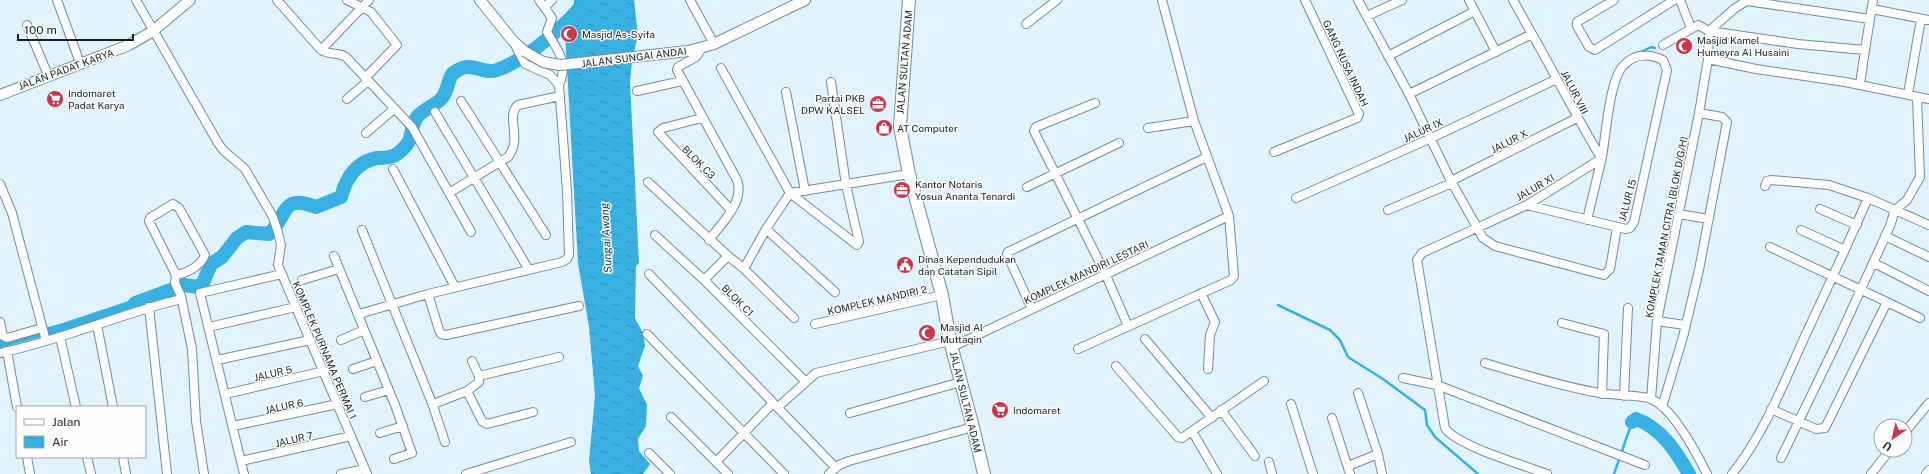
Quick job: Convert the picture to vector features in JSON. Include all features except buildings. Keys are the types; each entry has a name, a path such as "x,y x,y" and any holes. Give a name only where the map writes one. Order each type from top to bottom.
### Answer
{"main road":[{"name":"JALAN SULTAN ADAM","path":"909,0 900,127 908,174 942,295 951,344 984,474"}],"street":[{"path":"57,0 80,63"},
{"path":"136,0 153,31"},
{"name":"JALAN PADAT KARYA","path":"0,95 48,75 119,50 153,31 190,0"},
{"path":"277,0 321,50 326,53 338,54 346,57 412,127 471,232"},
{"path":"347,0 363,8 374,16 397,45 347,99"},
{"path":"321,50 363,8 369,0"},
{"name":"JALAN SUNGAI ANDAI","path":"480,0 521,52 543,62 560,64 688,51 702,48 714,44 805,0"},
{"path":"359,314 455,287 562,262 567,258 569,254 567,191 559,85 564,67 562,56 547,32 552,18 539,0"},
{"path":"545,8 552,0"},
{"path":"690,0 714,44"},
{"path":"1026,24 1057,0"},
{"path":"1078,349 1231,280 1234,276 1229,216 1194,121 1162,0"},
{"name":"GANG NUSA INDAH","path":"1274,152 1357,118 1359,114 1305,0"},
{"path":"1358,0 1409,94 1429,139 1476,227"},
{"path":"1367,16 1402,0"},
{"path":"1469,0 1496,52"},
{"name":"JALUR VIII","path":"1513,0 1601,159"},
{"path":"1614,0 1577,22 1577,26 1592,49 1595,50 1602,46 1674,0"},
{"path":"1680,0 1691,28"},
{"path":"1709,31 1734,9 1748,0 1870,19"},
{"path":"1860,84 1873,0"},
{"path":"1872,9 1925,19 1908,94"},
{"path":"1388,56 1475,12"},
{"path":"27,25 48,75"},
{"path":"1663,45 1698,25 1709,31 1798,44 1865,50"},
{"name":"KOMPLEK PURNAMA PERMAI 1","path":"153,31 218,143 223,150 245,169 273,217 278,232 280,245 278,265 366,472"},
{"name":"KOMPLEK TAMAN CITRA (BLOK D/G/H)","path":"1658,402 1657,321 1699,112 1708,59 1709,31"},
{"path":"1409,94 1532,34"},
{"path":"702,48 696,56 678,67 677,70 738,184 737,197 731,210 709,240"},
{"path":"521,52 525,64 550,75 559,85"},
{"name":"JALUR 15","path":"1476,227 1483,238 1495,246 1604,276 1610,269 1617,227 1626,229 1630,228 1634,222 1667,70 1663,60 1646,54 1633,58 1621,68 1612,94 1601,159"},
{"path":"1708,59 1756,69 1860,84 1929,99"},
{"path":"721,68 790,193 857,245 859,242 846,185 831,82"},
{"name":"JALUR IX","path":"1296,198 1429,139 1557,79"},
{"path":"636,91 682,81"},
{"path":"786,92 805,190"},
{"path":"449,192 508,157 514,151 516,144 513,116 516,107 522,104 560,96"},
{"path":"1781,458 1835,346 1859,290 1874,263 1895,210 1907,200 1920,177 1917,97"},
{"path":"461,101 546,235"},
{"path":"1095,103 1035,129 1105,273 1128,326"},
{"path":"366,133 394,109"},
{"path":"436,112 529,270"},
{"path":"1658,402 1685,325 1709,219 1727,122 1722,117 1699,112"},
{"name":"BLOK C3","path":"702,118 663,128 658,132 731,210"},
{"name":"JALUR X","path":"1388,210 1452,182 1577,118"},
{"path":"1148,128 1194,121"},
{"path":"1027,187 1055,172 1119,143"},
{"path":"1032,309 1007,253 1207,157"},
{"path":"1587,220 1601,159"},
{"name":"JALUR XI","path":"1547,474 1464,443 1449,434 1443,422 1417,260 1422,253 1527,205 1601,159"},
{"path":"393,169 455,287"},
{"path":"742,267 746,265 766,229 790,193 908,174"},
{"path":"1764,186 1767,181 1771,180 1829,185 1868,198 1929,225"},
{"path":"648,182 709,240 742,267 794,318"},
{"path":"0,184 8,202 44,334"},
{"path":"1732,474 1743,460 1771,409 1833,278 1868,198"},
{"path":"175,279 193,269 204,260 205,255 179,208 173,204 150,218 149,221 175,279 192,349 196,421 204,474"},
{"path":"1527,205 1617,227"},
{"path":"1820,210 1857,225"},
{"path":"1678,214 1709,219"},
{"name":"KOMPLEK MANDIRI LESTARI","path":"716,462 776,405 816,373 951,344 1032,309 1105,273 1229,216"},
{"path":"766,229 834,292"},
{"path":"362,230 432,403 445,442"},
{"path":"1801,230 1845,250"},
{"name":"BLOK C1","path":"655,235 704,280 805,381"},
{"path":"1885,236 1929,257"},
{"path":"1770,247 1920,318"},
{"path":"334,256 389,390 412,454 394,459"},
{"path":"704,280 728,256"},
{"path":"1874,263 1929,291"},
{"path":"302,280 339,269"},
{"path":"244,474 226,394 216,360 200,293 282,274"},
{"path":"649,274 836,468"},
{"path":"1200,293 1215,322 1210,335 1208,369"},
{"path":"428,294 439,330 441,334 446,335 579,306"},
{"name":"KOMPLEK MANDIRI 2","path":"815,324 942,295"},
{"path":"0,322 3,336 7,338 44,334 60,337 180,296"},
{"path":"1771,409 1816,429 1822,430 1825,428 1887,302"},
{"path":"148,307 167,474"},
{"path":"209,327 296,307"},
{"path":"1624,396 1628,308"},
{"path":"1657,321 1685,325"},
{"path":"1562,323 1604,334 1602,394"},
{"path":"97,325 113,406"},
{"path":"342,340 364,330"},
{"path":"18,406 4,352 44,334"},
{"path":"647,334 784,474"},
{"path":"60,337 76,406"},
{"path":"1145,339 1212,418"},
{"path":"216,360 310,340"},
{"path":"480,376 559,357"},
{"path":"353,369 377,361"},
{"path":"432,403 436,403 467,391 479,382 480,376 472,361"},
{"path":"1485,363 1602,394 1658,402 1683,431 1707,474"},
{"path":"1116,366 1178,437 1182,438 1264,381"},
{"name":"JALUR 5","path":"226,394 324,371"},
{"path":"1403,378 1437,385 1645,465"},
{"path":"850,413 961,382"},
{"path":"365,397 389,390"},
{"path":"467,391 482,421 487,424 533,412"},
{"path":"1358,393 1378,454 1382,474"},
{"path":"1913,422 1929,403"},
{"name":"JALUR 6","path":"233,426 338,404"},
{"path":"1291,404 1313,474"},
{"path":"1221,410 1255,456"},
{"path":"671,417 728,474"},
{"path":"1332,418 1349,470 1378,454"},
{"path":"380,433 403,426"},
{"path":"829,474 836,468 849,461 973,427"},
{"path":"1192,431 1217,474"},
{"name":"JALUR 7","path":"241,461 351,436"},
{"path":"466,474 571,442"},
{"path":"649,453 670,474"},
{"path":"27,458 30,474"},
{"path":"87,458 91,474"},
{"path":"122,458 126,474"},
{"path":"1872,474 1884,458"},
{"path":"1269,462 1272,474"},
{"path":"1926,474 1929,470"},
{"path":"341,474 366,472"}],"water":[{"name":"Sungai Awang","path":"574,0 634,0 638,35 632,61 630,82 639,263 636,266 635,318 643,333 645,346 638,366 643,376 639,388 647,405 646,426 638,439 639,451 650,464 643,474 591,474 589,461 595,395 589,327 578,263 564,15 574,4"}],"waterway":[{"path":"135,303 184,285 198,287 203,283 211,264 222,257 237,238 246,232 269,234 286,208 291,205 305,203 316,207 341,197 349,177 363,163 377,158 392,157 403,149 409,140 412,127 417,117 442,98 453,73 461,68 467,67 485,71 493,71 510,64 523,57 547,40 591,0"},
{"path":"1639,53 1651,47 1655,48"},
{"path":"0,344 63,327 135,303"},
{"path":"1278,305 1330,330 1340,340 1348,357 1383,379 1425,410 1427,425 1435,437 1478,474"},
{"path":"1632,422 1636,419 1645,423 1660,434 1679,457 1689,474"},
{"path":"1614,474 1632,422"}],"place":[{"name":"Masjid As-Syifa","path":"569,34"},
{"name":"Masjid Kamel Humeyra Al Husaini","path":"1684,46"},
{"name":"Indomaret Padat Karya","path":"55,99"},
{"name":"Partai PKB DPW KALSEL","path":"878,104"},
{"name":"AT Computer","path":"884,128"},
{"name":"Kantor Notaris Yosua Ananta Tenardi","path":"902,190"},
{"name":"Dinas Kependudukan dan Catatan Sipil","path":"905,265"},
{"name":"Masjid Al Muttaqin","path":"927,333"},
{"name":"Indomaret","path":"1000,410"}]}
